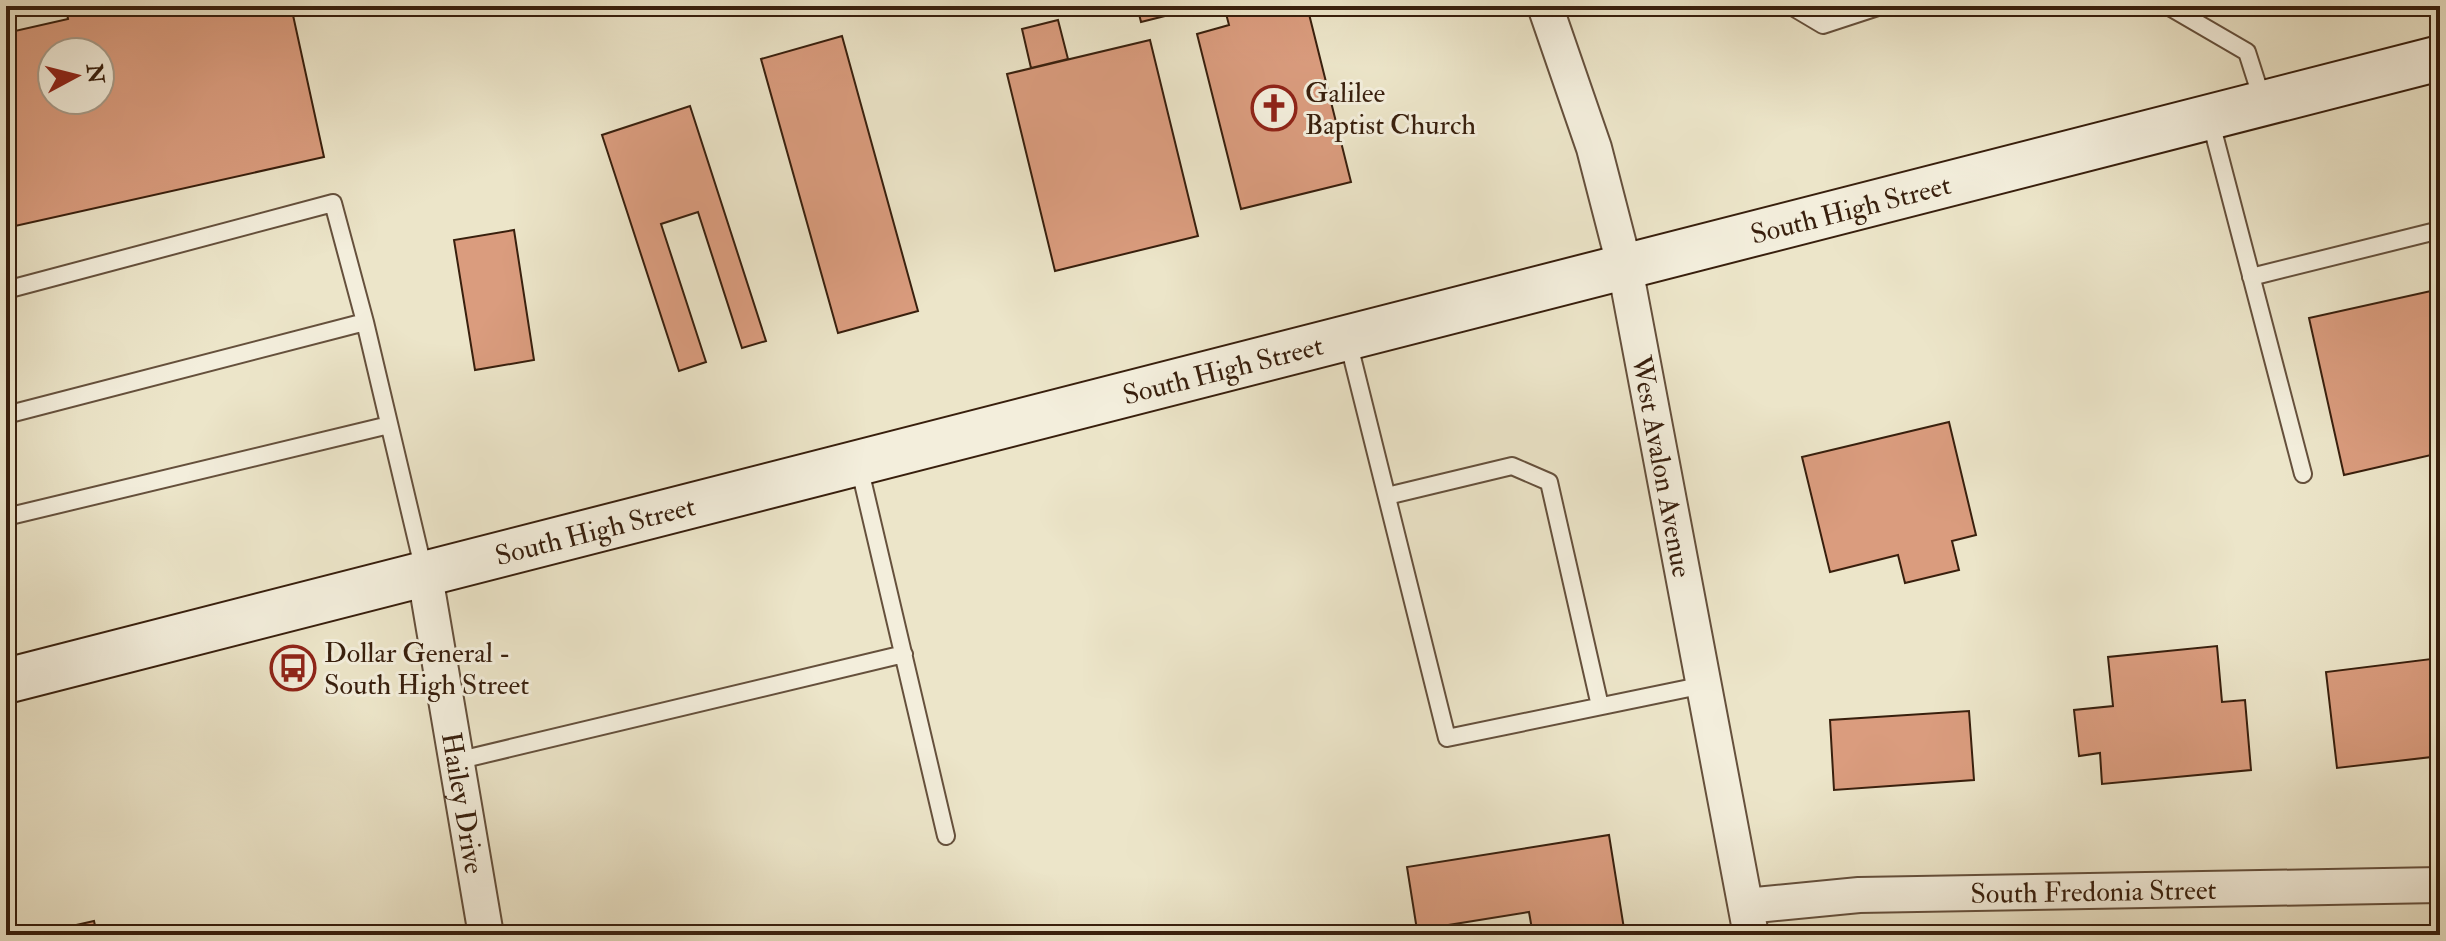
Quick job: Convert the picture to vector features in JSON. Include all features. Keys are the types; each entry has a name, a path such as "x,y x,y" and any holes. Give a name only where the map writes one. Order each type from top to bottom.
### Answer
{"main road":[{"name":"South High Street","path":"6,681 2440,58"}],"street":[{"name":"West Avalon Avenue","path":"1545,6 1594,148 1625,268 1748,920"},
{"name":"Hailey Drive","path":"425,576 486,935"},
{"name":"South Fredonia Street","path":"1748,920 1859,895 2440,885"}],"lane":[{"path":"1791,6 1823,25 1881,6"},
{"path":"2168,6 2247,52 2264,104"},
{"path":"2210,118 2303,474"},
{"path":"6,290 333,203 365,322 425,576"},
{"path":"2251,277 2440,230"},
{"path":"6,415 365,322"},
{"path":"1347,340 1447,738 1704,685"},
{"path":"6,517 389,425"},
{"path":"859,464 946,836"},
{"path":"1387,496 1512,466 1549,482 1600,706"},
{"path":"456,761 904,654"}],"building":[{"path":"66,6 291,6 324,157 6,228 6,33 68,19"},
{"path":"1137,6 1205,6 1141,22"},
{"name":"Galilee Baptist Church","path":"1224,6 1272,6 1274,12 1307,6 1351,182 1241,209 1197,34 1229,25"},
{"path":"1058,20 1068,59 1031,68 1022,29"},
{"path":"842,36 918,311 838,333 761,59"},
{"path":"1150,40 1198,236 1055,271 1007,74"},
{"path":"690,106 766,341 742,348 698,212 661,224 706,362 679,371 602,135"},
{"path":"514,230 534,360 475,370 454,240"},
{"path":"2440,289 2440,453 2344,475 2309,318"},
{"path":"1949,422 1976,535 1952,541 1959,570 1905,583 1898,555 1830,572 1802,457"},
{"path":"2217,646 2222,702 2245,700 2251,770 2102,784 2100,753 2079,756 2074,710 2113,706 2108,657"},
{"path":"2431,659 2440,756 2337,768 2326,672"},
{"path":"1969,711 1974,780 1834,790 1830,720"},
{"path":"1609,835 1625,935 1533,935 1529,912 1417,930 1407,867"},
{"path":"94,921 97,935 32,935"}],"place":[{"name":"Galilee Baptist Church","path":"1274,108"},
{"name":"Dollar General - South High Street","path":"293,668"}]}
